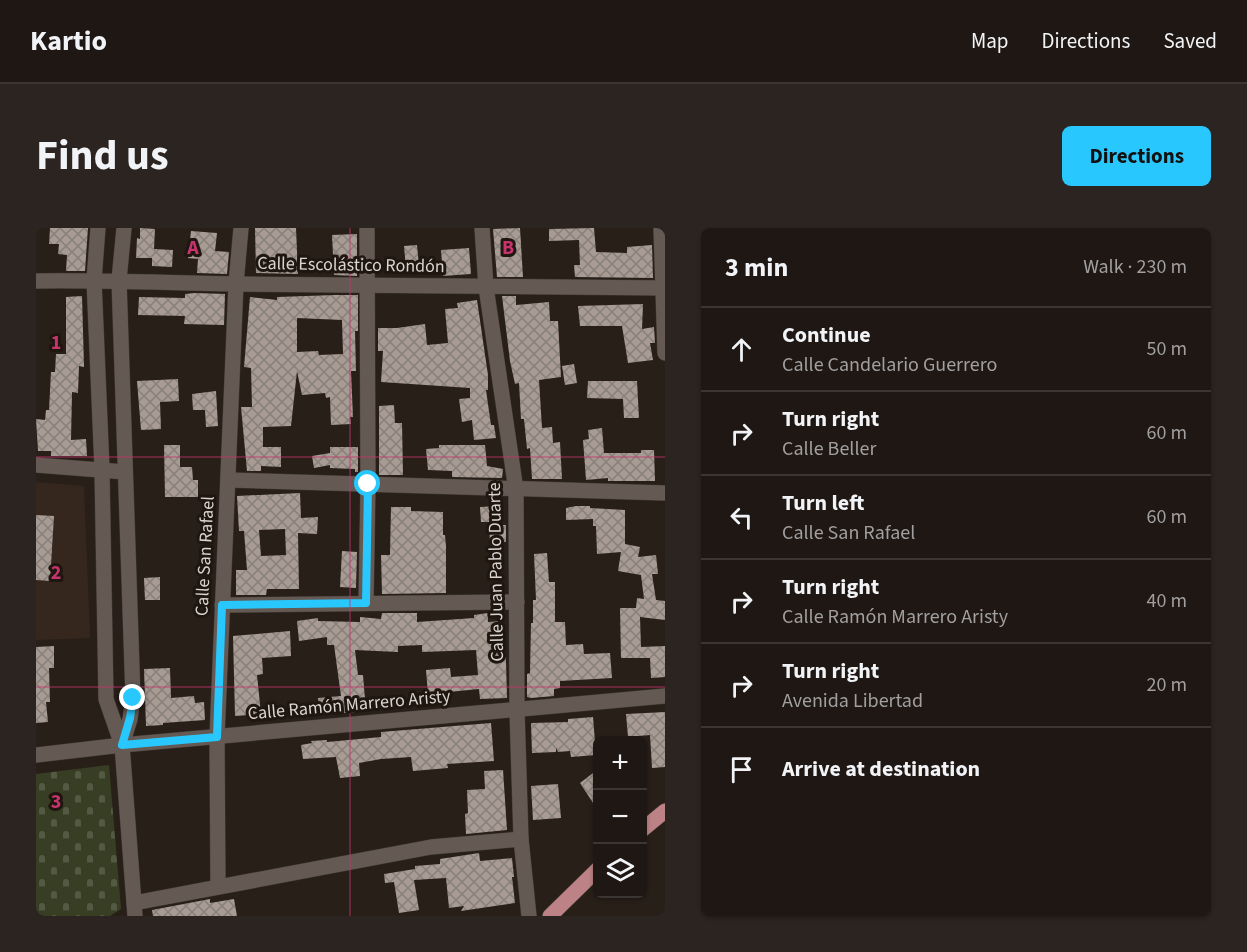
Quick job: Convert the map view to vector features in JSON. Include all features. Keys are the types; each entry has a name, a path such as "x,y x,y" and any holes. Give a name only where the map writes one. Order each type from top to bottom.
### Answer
{"main road":[{"path":"647,826 665,811"},
{"path":"550,916 593,873"}],"street":[{"path":"98,228 94,280 102,469 106,699 122,745 135,909 218,886 431,847 521,839"},
{"path":"122,745 133,698 119,280 124,228"},
{"name":"Calle San Rafael","path":"218,886 217,737 236,284 242,228"},
{"path":"366,603 368,228"},
{"name":"Calle Juan Pablo Duarte","path":"482,228 486,287 516,490 517,710 521,839 529,916"},
{"path":"661,228 665,353"},
{"name":"Calle Escolástico Rondón","path":"36,281 119,280 236,284 664,288"},
{"path":"36,465 125,472"},
{"path":"228,480 665,493"},
{"path":"222,605 517,602"},
{"name":"Calle Ramón Marrero Aristy","path":"36,755 122,745 665,696"}],"shaded area":[{"path":"36,482 84,486 90,638 36,640"}],"green space":[{"path":"109,765 121,909 110,916 36,916 36,774"}],"building":[{"path":"50,228 88,228 85,271 66,271 67,255 58,254 59,244 49,244"},
{"path":"140,228 155,229 154,249 173,250 172,267 152,266 152,258 136,258"},
{"path":"255,228 296,228 298,274 256,273"},
{"path":"520,228 523,277 497,277 493,229"},
{"path":"594,228 596,252 627,253 627,247 652,245 653,278 575,277 574,265 580,265 579,240 549,241 549,229"},
{"path":"191,231 217,233 215,251 229,252 227,274 197,273 198,259 188,258"},
{"path":"357,234 357,276 334,275 332,235"},
{"path":"417,245 419,267 406,268 404,246"},
{"path":"469,248 471,274 443,276 441,250"},
{"path":"185,294 225,294 224,325 184,324 185,316 138,315 139,297 185,298"},
{"path":"358,295 358,331 355,331 356,371 351,371 353,417 350,417 351,424 331,425 330,397 326,398 325,393 302,395 297,371 291,426 263,427 263,447 281,447 281,467 261,466 261,471 247,471 241,407 252,407 251,368 244,367 250,297 277,300 277,297","holes":["297,318 342,320 343,354 319,355 318,351 297,352"]},
{"path":"82,296 84,367 79,366 78,393 72,392 71,440 86,439 87,456 51,456 51,451 38,451 36,419 45,420 46,410 49,410 51,372 55,372 56,354 66,354 66,297"},
{"path":"502,296 516,296 516,305 549,302 550,321 558,321 561,377 539,380 542,428 552,427 553,443 560,442 562,479 532,479 530,448 527,449 524,419 521,419 519,383 515,384 510,361"},
{"path":"477,300 488,375 488,390 486,390 491,425 494,425 496,438 474,440 472,420 462,422 459,399 470,398 470,388 381,382 383,351 378,351 378,328 425,324 427,345 448,343 445,309 458,308 457,303"},
{"path":"643,304 642,329 654,327 655,343 650,343 653,360 628,363 622,326 580,326 578,306"},
{"path":"574,364 577,383 565,385 562,366"},
{"path":"178,379 179,401 160,402 161,429 141,430 137,381"},
{"path":"588,381 637,381 639,418 624,418 623,399 587,398"},
{"path":"216,391 218,426 206,427 205,410 193,410 192,394"},
{"path":"394,405 395,423 402,423 403,475 379,475 379,406"},
{"path":"602,428 604,453 641,453 641,450 654,450 655,481 608,481 608,478 586,480 583,440 589,439 588,430"},
{"path":"164,445 180,445 180,467 192,467 193,480 198,480 198,497 165,497"},
{"path":"439,445 485,445 487,466 503,469 502,478 452,477 452,471 428,470 426,449 439,448"},
{"path":"330,447 358,447 358,472 355,472 355,469 330,468 330,465 314,468 312,456 330,453"},
{"path":"300,493 301,518 318,517 317,534 298,533 299,589 267,589 266,595 236,595 236,570 247,570 244,531 239,531 237,496","holes":["285,529 286,555 261,556 259,530"]},
{"path":"500,506 501,525 506,525 506,542 502,542 504,563 491,564 489,522 481,522 480,507"},
{"path":"576,506 625,510 625,544 640,547 638,557 656,555 658,574 652,574 656,600 665,601 665,620 640,617 641,647 665,646 665,677 651,678 650,658 621,658 620,608 636,608 637,598 644,599 641,575 618,571 621,552 597,554 596,526 593,526 593,519 566,520 566,508"},
{"path":"391,507 411,507 411,511 443,512 446,593 382,594 381,555 390,555"},
{"path":"36,515 54,516 50,581 36,580"},
{"path":"342,551 357,552 356,588 340,587"},
{"path":"547,553 549,582 555,582 555,622 565,622 566,645 583,644 584,654 610,653 612,678 560,681 560,688 554,689 554,696 531,698 527,697 527,674 530,673 533,600 536,600 534,554"},
{"path":"160,577 160,600 145,600 144,578"},
{"path":"382,613 417,613 417,622 474,618 474,615 488,613 488,622 502,621 507,698 480,699 479,689 428,694 426,670 450,668 451,677 478,675 476,650 422,652 422,645 398,646 398,652 355,650 358,675 363,675 366,711 320,715 318,698 341,696 334,645 327,645 327,637 299,641 297,621 318,618 318,621 360,622 360,617 381,619"},
{"path":"290,631 291,656 262,658 263,674 257,675 261,714 235,716 233,636"},
{"path":"54,646 54,668 49,668 50,702 46,702 48,722 36,723 36,647"},
{"path":"170,668 171,698 194,696 195,703 204,702 205,720 146,726 144,669"},
{"path":"665,712 665,767 652,768 650,735 628,736 626,714"},
{"path":"593,717 593,755 571,757 570,751 558,752 556,748 556,752 532,753 531,723 568,722 568,719"},
{"path":"491,723 494,761 447,764 448,768 413,771 411,757 381,759 359,763 360,776 340,778 336,757 303,759 301,745 312,743 311,741 327,740 327,742 381,737 381,732"},
{"path":"503,770 507,830 466,834 467,790 485,789 484,771"},
{"path":"593,773 593,803 580,783"},
{"path":"558,784 561,818 533,820 531,786"},
{"path":"479,853 480,861 512,858 515,903 461,911 464,906 449,908 446,878 414,880 419,910 399,913 394,882 385,883 384,874 415,869 415,866 440,864 440,859"},
{"path":"210,899 210,903 234,899 237,916 153,916 152,910"}],"route":[{"path":"133,698 122,745 217,737 222,605 366,603 368,484"}]}
